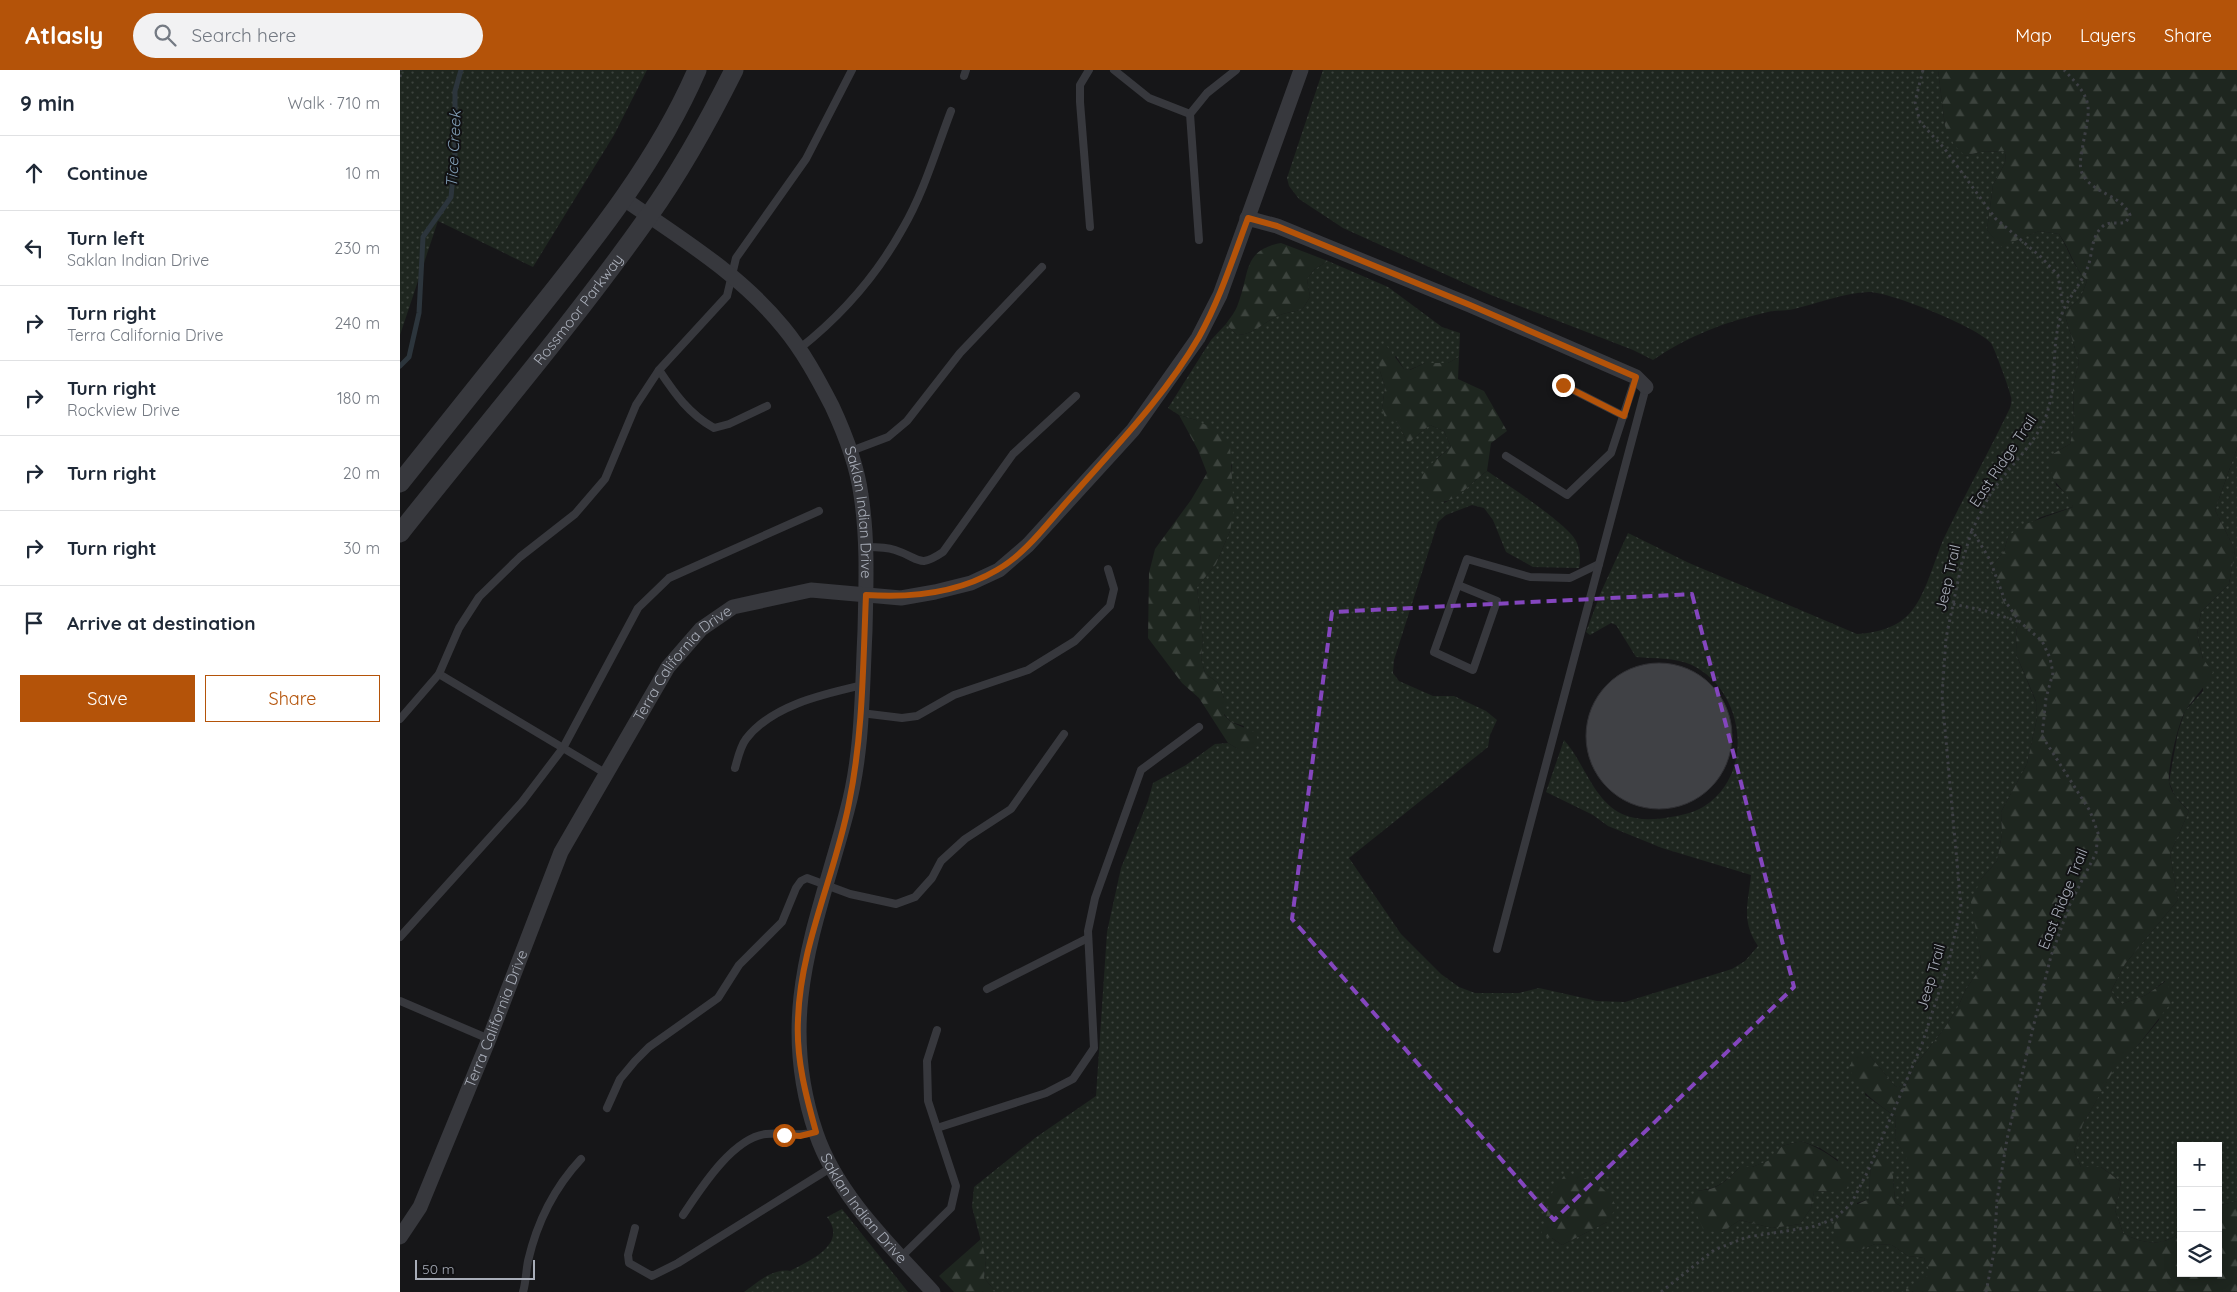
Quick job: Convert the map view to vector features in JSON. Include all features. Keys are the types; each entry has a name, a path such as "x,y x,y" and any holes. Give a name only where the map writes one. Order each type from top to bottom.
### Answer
{"street":[{"name":"Rossmoor Parkway","path":"400,483 570,270 624,199 683,103 697,70"},
{"name":"Rossmoor Parkway","path":"400,533 594,289 649,216 710,117 734,70"},
{"name":"Terra California Drive","path":"400,1237 420,1207 490,1039 561,852 668,667 701,630 733,607 811,590 901,598 971,583 999,570 1028,545 1133,430 1198,338 1220,295 1301,70"},
{"name":"Saklan Indian Drive","path":"624,199 732,277 770,312 799,349 822,386 851,452 861,492 867,547 861,713 849,806 801,984 798,1022 803,1085 816,1132 832,1167 871,1224 933,1292"},
{"path":"1248,218 1277,226 1470,305 1641,382"}],"lane":[{"path":"400,719 439,674 459,628 479,597 520,557 575,514 605,479 636,405 659,370 727,296 736,258 806,159 852,70"},
{"path":"1089,70 1080,86 1080,102 1090,227"},
{"path":"1114,70 1149,98 1190,114"},
{"path":"1199,240 1190,114 1207,93 1236,70"},
{"path":"799,349 827,327 846,308 867,282 903,229 951,111"},
{"path":"851,452 888,437 907,421 960,353 1042,267"},
{"path":"659,370 681,403 697,418 714,428 729,424 767,406"},
{"path":"1506,456 1567,495 1611,453 1624,416 1641,382"},
{"path":"1497,949 1599,564 1641,382"},
{"path":"1563,385 1624,416"},
{"path":"867,547 893,549 921,561 929,562 944,552 1013,454 1076,396"},
{"path":"400,937 522,802 563,748 638,608 669,578 819,511"},
{"path":"1458,585 1497,602 1473,670 1434,652 1467,559 1530,577 1570,578 1599,564"},
{"path":"861,713 902,718 917,716 954,695 1028,670 1074,641 1110,606 1114,590 1108,569"},
{"path":"439,674 605,773"},
{"path":"735,768 739,752 747,739 767,720 812,698 863,685"},
{"path":"937,1128 1046,1093 1073,1079 1094,1048 1088,938 1094,898 1141,770 1199,727"},
{"path":"607,1108 620,1079 649,1047 718,998 740,965 782,922 788,903 801,880 807,878 826,886 896,904 915,898 932,878 941,862 965,840 1011,809 1064,734"},
{"path":"987,989 1088,938"},
{"path":"400,1000 490,1039"},
{"path":"901,1257 951,1208 956,1186 928,1101 927,1061 937,1030"},
{"path":"683,1216 712,1171 742,1145 765,1134 800,1136 816,1132"},
{"path":"523,1292 528,1260 547,1205 566,1175 581,1159"},
{"path":"635,1228 628,1255 629,1263 652,1276 678,1263 832,1167"}],"path":[{"path":"400,77 401,70"},
{"path":"1922,70 1915,102 1920,122 1944,148 1995,218 2041,257 2058,275 2064,307"},
{"name":"East Ridge Trail","path":"1986,1292 1994,1252 1997,1200 2007,1139 2032,1032 2051,956 2070,904 2096,853 2098,833 2090,811 2042,736 2046,698 2053,673 2050,658 2042,641 2020,622 2005,601 1990,560 1972,530 1993,490 2022,454 2046,417 2055,379 2058,324 2064,307 2088,269 2095,238 2101,227 2109,223 2119,224 2126,222 2130,215 2126,207 2090,183 2081,172 2081,156 2090,112 2087,99 2079,85 2064,70"},
{"name":"Jeep Trail","path":"1661,1292 1714,1250 1747,1237 1812,1228 1834,1219 1851,1204 1868,1170 1922,1044 1949,960 1961,907 1942,696 1946,638 1962,562 1972,530"},
{"path":"1953,604 1986,611 2020,622"}],"highlighted area":[{"path":"1692,594 1794,987 1554,1220 1292,919 1332,612"}],"green space":[{"path":"400,70 647,70 614,135 533,267 438,221 400,335"},
{"path":"1323,70 1938,70 1945,126 1965,156 1980,152 2006,151 2005,163 1993,185 1987,230 2001,246 2039,231 2059,234 2075,265 2087,281 2080,299 2064,312 2079,362 2073,387 2074,426 2070,444 2051,455 2056,485 2069,496 2073,507 2041,517 2008,537 2004,551 1991,568 2005,607 2017,621 2016,654 2036,702 2037,718 2027,764 2001,812 2002,834 1997,861 1981,879 1976,929 1982,966 1966,989 1958,1007 1944,1029 1914,1067 1905,1088 1895,1086 1870,1056 1865,1095 1896,1117 1895,1138 1912,1166 1903,1207 1895,1203 1893,1176 1871,1157 1869,1199 1857,1203 1856,1252 1875,1244 1892,1245 1908,1256 1924,1258 1932,1274 1907,1289 1906,1292 996,1292 984,1278 986,1260 972,1207 974,1187 1035,1138 1096,1096 1107,932 1121,868 1148,801 1153,783 1186,765 1215,744 1228,743 1238,749 1244,726 1231,722 1224,714 1224,698 1218,683 1205,673 1201,658 1203,639 1197,587 1216,564 1230,531 1232,465 1196,420 1179,415 1168,408 1211,340 1226,324 1237,335 1243,335 1277,316 1302,310 1310,297 1307,279 1315,269 1328,261 1388,287 1442,327 1460,333 1459,357 1448,363 1425,363 1409,370 1404,369 1396,356 1380,371 1385,387 1382,408 1397,422 1408,443 1430,425 1444,431 1451,447 1436,459 1444,503 1461,493 1487,471 1550,515 1576,541 1580,554 1579,568 1533,567 1506,552 1493,520 1484,508 1472,505 1446,515 1438,522 1394,660 1393,673 1399,681 1433,696 1454,696 1486,711 1497,720 1490,735 1488,747 1349,858 1401,934 1441,974 1459,987 1475,993 1519,993 1539,988 1597,1001 1625,1002 1732,969 1745,961 1758,946 1749,928 1747,912 1751,875 1662,848 1608,826 1593,815 1546,792 1564,740 1604,800 1622,814 1634,818 1658,819 1695,811 1703,807 1720,792 1731,775 1737,754 1737,733 1733,713 1724,694 1710,677 1685,662 1671,659 1636,657 1616,625 1611,623 1590,635 1586,632 1601,592 1628,533 1689,563 1857,634 1885,629 1904,619 1920,598 1944,538 2010,407 2010,393 1991,343 1983,336 1952,320 1895,298 1869,292 1859,293 1840,296 1794,309 1771,311 1708,330 1666,351 1653,360 1633,350 1491,295 1343,228 1299,199 1289,186 1287,178","holes":["1801,1141 1820,1148 1838,1160 1831,1192 1814,1191 1811,1208 1800,1224 1772,1228 1740,1220 1722,1232 1697,1190 1716,1187 1740,1167 1752,1167 1771,1160 1782,1146","1553,1191 1607,1222 1562,1245 1552,1238 1549,1212"]},
{"path":"1938,70 2237,70 2237,448 2215,510 2235,550 2229,584 2201,612 2197,635 2203,659 2213,672 2183,715 2170,767 2169,782 2172,790 2189,811 2170,854 2178,900 2125,964 2111,991 2122,1004 2146,995 2166,981 2174,999 2139,1044 2115,1068 2083,1124 2074,1151 2081,1167 2101,1167 2121,1182 2115,1210 2123,1233 2138,1240 2153,1243 2167,1240 2177,1234 2177,1277 2222,1277 2222,1205 2237,1201 2237,1292 1906,1292 1906,1289 1931,1274 1924,1258 1908,1256 1892,1245 1875,1244 1856,1252 1843,1251 1835,1243 1834,1223 1846,1209 1869,1199 1871,1156 1885,1156 1893,1176 1895,1203 1903,1207 1911,1166 1895,1138 1896,1117 1863,1090 1849,1067 1856,1055 1870,1056 1895,1086 1905,1088 1914,1067 1944,1029 1958,1007 1966,989 1982,966 1971,902 1981,879 1997,861 2002,834 2001,812 2027,764 2037,718 2036,701 2016,654 2017,622 2005,607 1991,568 2004,551 2008,537 2020,526 2073,507 2051,474 2050,466 2051,455 2070,444 2074,426 2073,387 2079,362 2064,312 2080,299 2087,281 2059,234 2039,231 2001,247 1987,230 1993,185 2005,163 2006,151 1980,152 1965,156 1954,145 1945,126"},
{"path":"1281,243 1328,261 1315,269 1307,279 1310,297 1302,310 1277,316 1249,333 1237,335 1226,324 1237,307 1249,265 1253,257 1260,251 1268,246"},
{"path":"1386,345 1404,369 1410,370 1425,363 1448,363 1459,357 1458,379 1484,391 1507,431 1491,443 1487,471 1454,498 1438,501 1429,497 1420,487 1426,470 1451,447 1444,431 1430,425 1408,443 1397,422 1385,419 1382,408 1385,387 1380,371 1378,350"},
{"path":"1179,415 1196,420 1220,432 1230,446 1234,510 1230,531 1216,564 1197,587 1203,639 1201,658 1205,673 1218,683 1224,698 1224,715 1231,722 1256,733 1259,745 1247,752 1228,743 1199,698 1182,683 1148,638 1149,573 1155,549 1191,500 1207,473 1198,450"},
{"path":"2237,448 2237,1201 2222,1205 2222,1142 2177,1142 2177,1234 2160,1242 2145,1242 2123,1233 2115,1210 2121,1182 2101,1167 2081,1167 2074,1151 2083,1124 2115,1067 2139,1044 2159,1020 2165,981 2146,995 2122,1004 2111,991 2125,964 2178,900 2170,854 2189,811 2175,796 2169,782 2178,732 2185,711 2203,691 2203,659 2197,635 2201,612 2229,584 2235,550 2215,510"},
{"path":"1801,1141 1828,1154 1852,1174 1847,1188 1831,1192 1814,1191 1811,1208 1800,1224 1772,1228 1740,1220 1722,1232 1704,1231 1690,1199 1697,1190 1716,1187 1726,1181 1740,1167 1752,1167 1770,1160 1782,1146"},
{"path":"1566,1173 1583,1177 1596,1183 1606,1192 1617,1207 1607,1222 1562,1245 1552,1238 1541,1235 1553,1191"},
{"path":"842,1209 908,1292 744,1292 772,1274 790,1271 808,1262 824,1250 830,1243 833,1235 832,1227 827,1217"},
{"path":"981,1239 986,1260 984,1278 996,1292 954,1292 939,1276"}],"building":[{"path":"1659,663 1687,668 1711,684 1727,708 1732,736 1727,764 1711,788 1687,804 1659,809 1631,804 1607,788 1591,764 1586,736 1591,708 1607,684 1631,668"}],"waterway":[{"name":"Tice Creek","path":"400,366 409,357 419,313 423,237 451,197 455,156 455,91 461,70"}],"route":[{"path":"784,1135 800,1136 816,1132 803,1085 799,1051 799,1003 808,952 849,806 858,750 863,685 866,595 901,598 971,583 999,570 1028,545 1133,430 1198,338 1220,295 1248,218 1277,226 1470,305 1636,377 1624,416 1563,385"}]}
